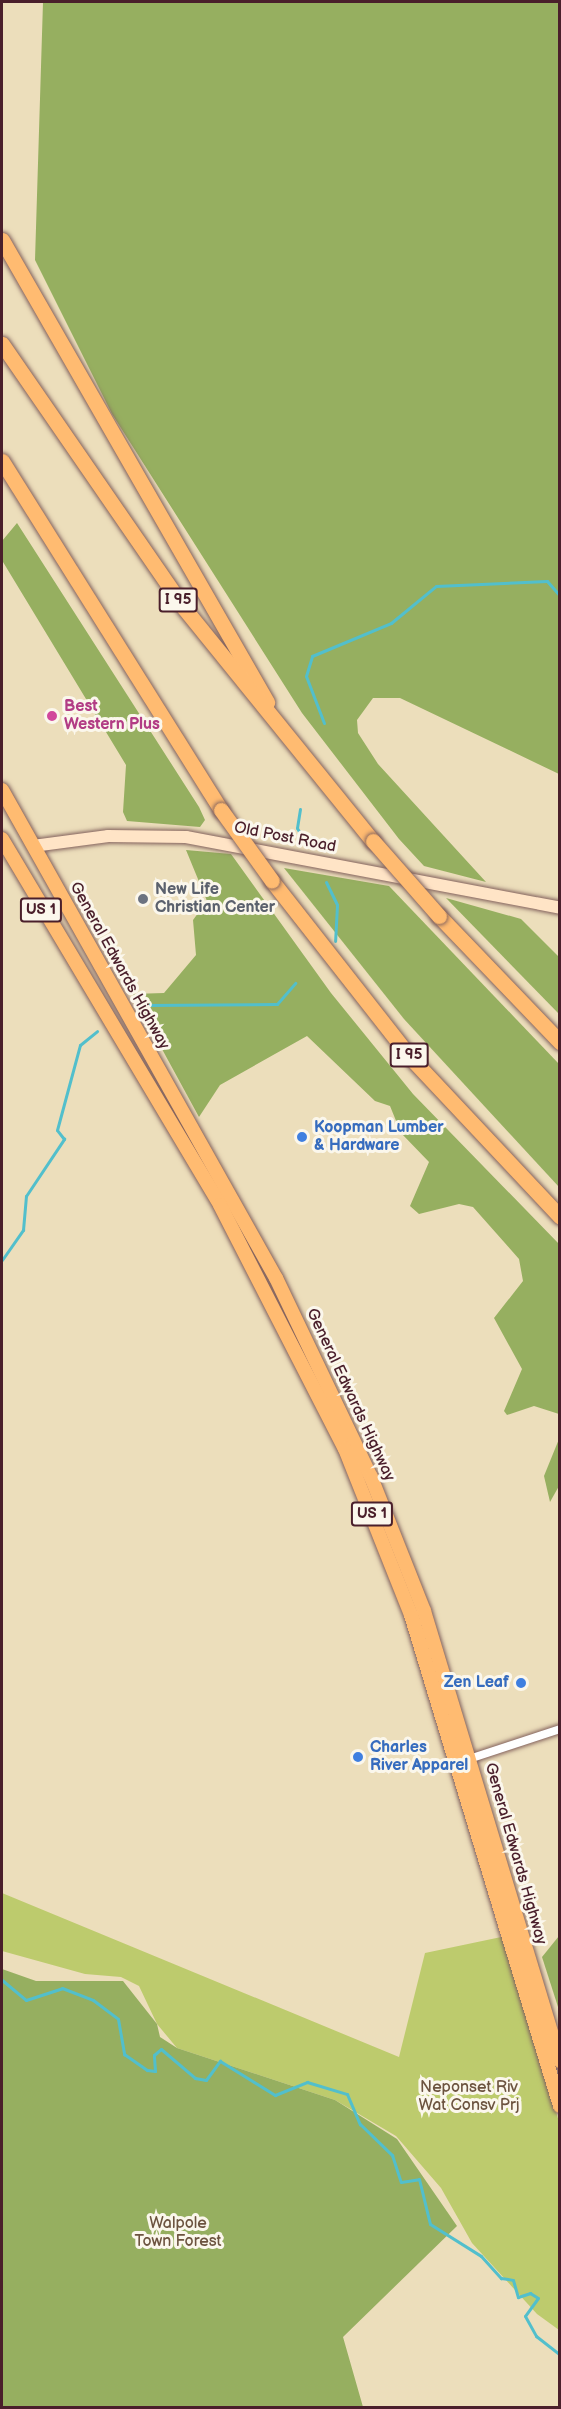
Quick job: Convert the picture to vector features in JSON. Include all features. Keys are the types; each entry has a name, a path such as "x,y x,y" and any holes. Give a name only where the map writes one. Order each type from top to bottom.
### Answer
{"highway":[{"path":"2,240 285,736"},
{"name":"I 95","path":"2,344 136,542 285,736 439,915 560,1042"},
{"name":"I 95","path":"2,461 221,810 272,881 410,1057 560,1217"}],"main road":[{"name":"General Edwards Highway","path":"2,790 322,1369 411,1577 469,1759 560,2061"},
{"name":"Old Post Road","path":"3,846 33,846 108,836 196,838 560,908"},
{"name":"General Edwards Highway","path":"3,846 219,1202 345,1449 414,1624 560,2106"}],"street":[{"path":"469,1759 560,1729"}],"green space":[{"path":"43,2 559,2 559,774 400,698 373,698 357,720 358,733 378,764 486,882 424,866 399,839 302,713 112,414 35,260"},
{"path":"17,523 199,807 205,820 200,827 127,821 123,812 126,765 3,562 2,541"},
{"path":"186,850 231,854 331,993 413,1094 559,1244 559,1414 534,1406 507,1415 504,1411 522,1369 494,1318 523,1281 519,1259 473,1207 459,1204 419,1214 410,1206 429,1162 401,1133 390,1106 375,1101 307,1036 220,1085 199,1117 132,994 164,993 196,955 193,920 207,901"},
{"path":"284,868 389,886 559,1064 559,1187 404,1019"},
{"path":"446,898 521,919 559,957 559,1014"},
{"path":"559,1439 559,1486 550,1502 544,1476"},
{"name":"Neponset Riv Wat Consv Prj","path":"2,1893 399,2057 425,1953 506,1936 559,2122 559,2330 537,2314 472,2243 441,2188 396,2136 335,2100 177,2048 157,2024 139,1986 121,1977 85,1974 2,1951"},
{"path":"559,1936 559,2010 542,1957"},
{"name":"Walpole Town Forest","path":"2,1969 36,1981 123,1981 157,2024 160,2037 177,2048 335,2100 397,2139 457,2226 343,2337 363,2407 2,2407"}],"waterway":[{"path":"324,723 306,676 312,656 391,623 436,586 547,581 560,596"},
{"path":"300,809 297,828 308,846"},
{"path":"326,882 337,905 335,941"},
{"path":"145,1005 277,1004 295,983"},
{"path":"2,1260 23,1230 26,1196 64,1139 57,1130 80,1045 97,1031"},
{"path":"2,1980 26,2000 62,1988 93,2000 118,2019 124,2054 147,2070 155,2071 154,2055 161,2049 195,2078 206,2080 220,2061 275,2095 307,2082 347,2094 360,2124 392,2155 401,2182 419,2179 430,2224 481,2256 501,2278 513,2280 518,2297 530,2293 538,2298 525,2316 536,2336 560,2355"}],"place":[{"name":"Best Western Plus","path":"52,716"},
{"name":"New Life Christian Center","path":"143,899"},
{"name":"Koopman Lumber & Hardware","path":"302,1137"},
{"name":"Zen Leaf","path":"521,1683"},
{"name":"Charles River Apparel","path":"358,1757"}]}
